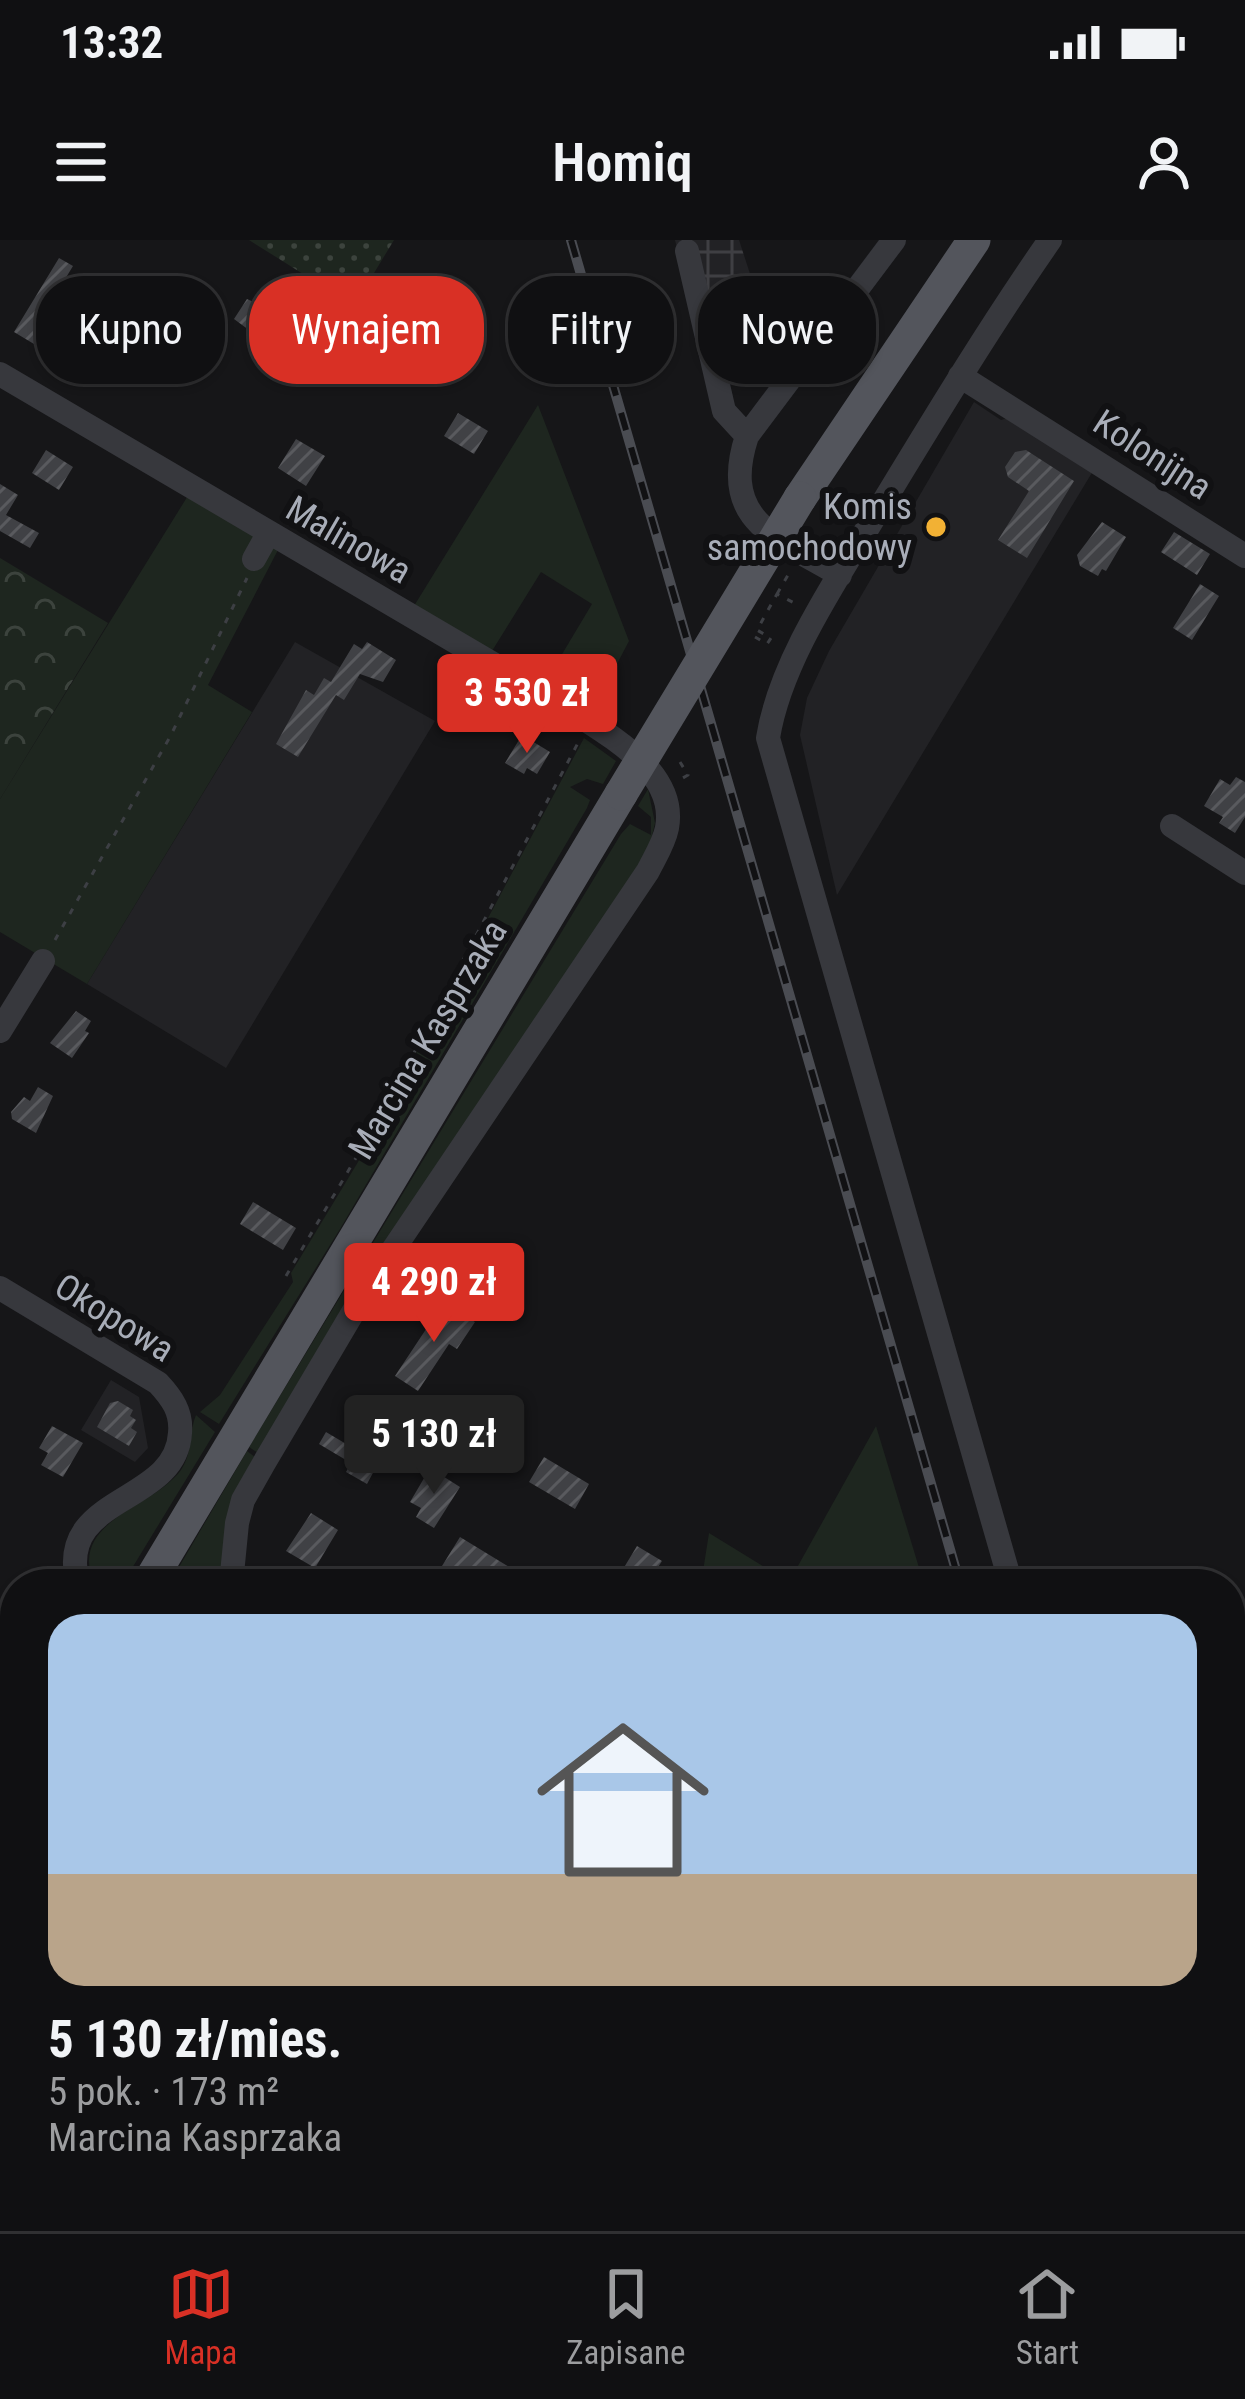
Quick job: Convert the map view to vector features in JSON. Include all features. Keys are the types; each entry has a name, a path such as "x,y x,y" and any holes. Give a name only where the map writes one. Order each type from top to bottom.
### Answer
{"main road":[{"name":"Marcina Kasprzaka","path":"157,1569 800,498 974,240"}],"street":[{"path":"839,575 749,515 737,486 738,464 747,436 894,240"},
{"path":"1007,1569 768,739 773,704 839,575 960,376 1050,240"},
{"path":"687,251 724,410 747,436"},
{"name":"Malinowa","path":"0,374 563,705 666,776"},
{"name":"Kolonijna","path":"960,376 1245,556"},
{"path":"254,560 268,534"},
{"path":"233,1569 243,1500 368,1287 648,871 667,829 666,776"},
{"path":"1172,826 1245,873"},
{"path":"0,1030 43,961"},
{"name":"Okopowa","path":"0,1288 158,1383 174,1401 181,1426 179,1447 163,1473 100,1512 82,1533 74,1556 76,1569"}],"path":[{"path":"43,961 171,735 254,560"},
{"path":"755,637 767,644 771,638 757,629 792,567 784,562"},
{"path":"777,594 818,616"},
{"path":"286,1276 379,1119 584,734"},
{"path":"666,776 681,779 688,775 680,763"}],"shaded area":[{"path":"675,240 739,240 751,276 698,276 698,325"},
{"path":"974,402 1093,471 837,895 800,735 807,698 829,651"},
{"path":"295,642 435,721 226,1068 87,984"},
{"path":"111,1380 139,1397 148,1448 135,1462 81,1430"}],"green space":[{"path":"249,240 394,240 372,276 306,276"},
{"path":"538,405 629,641 593,710 546,681 592,604 541,572 492,651 414,606"},
{"path":"189,494 279,548 208,685 252,712 87,984 0,932 0,799"},
{"path":"0,558 108,623 0,799"},
{"path":"584,738 616,761 603,784 587,779 570,787 590,800 587,808 340,1229 219,1424 200,1412 220,1395 293,1282 291,1273 358,1162"},
{"path":"648,789 655,823 648,852 258,1453 249,1447 621,834 630,824 651,835 651,817 638,806"},
{"path":"196,1415 215,1432 132,1569 91,1569 93,1543 103,1529 168,1483 187,1456"},
{"path":"876,1426 919,1569 796,1569"},
{"path":"247,1451 255,1457 224,1569 178,1569"},
{"path":"709,1533 768,1569 703,1569"}],"building":[{"path":"59,258 73,266 67,276 48,276"},
{"path":"36,296 36,345 14,332"},
{"path":"247,299 249,300 249,330 234,319"},
{"path":"458,413 488,431 474,454 444,436"},
{"path":"296,439 325,456 306,486 278,468"},
{"path":"46,450 73,467 59,490 32,473"},
{"path":"1026,450 1074,481 1027,558 998,540 1029,491 1008,477 1005,467 1015,452"},
{"path":"0,484 18,495 6,515 39,533 30,548 0,531"},
{"path":"1102,522 1126,537 1098,576 1080,566 1077,555"},
{"path":"1174,532 1210,554 1197,575 1161,552"},
{"path":"1200,584 1219,596 1192,640 1173,628"},
{"path":"367,642 396,660 383,682 360,674 344,700 336,695 298,757 276,744 306,690 314,695 324,678 331,682 354,644 362,649"},
{"path":"522,735 550,752 537,774 527,768 524,774 505,763"},
{"path":"1236,777 1245,782 1245,817 1235,833 1219,823 1223,817 1204,806 1220,779 1230,785"},
{"path":"76,1011 91,1021 85,1031 89,1033 72,1058 50,1043"},
{"path":"38,1087 53,1096 36,1133 12,1119 11,1112 24,1097 30,1101"},
{"path":"253,1202 296,1228 283,1250 240,1224"},
{"path":"444,1302 475,1322 457,1349 449,1344 418,1391 395,1376"},
{"path":"118,1401 133,1410 130,1416 136,1420 131,1428 137,1432 129,1446 97,1427 110,1403"},
{"path":"52,1426 83,1443 63,1477 41,1465 48,1453 39,1448"},
{"path":"326,1432 358,1451 363,1443 383,1454 367,1484 346,1472 351,1463 319,1444"},
{"path":"544,1457 589,1484 575,1509 529,1482"},
{"path":"430,1468 460,1487 434,1528 416,1517 421,1508 410,1502"},
{"path":"311,1513 338,1530 315,1568 286,1551"},
{"path":"460,1537 512,1569 447,1569 442,1566"},
{"path":"637,1546 662,1561 657,1569 623,1569"}],"railway":[{"path":"571,240 956,1569"}],"place":[{"name":"Komis samochodowy","path":"936,527"}]}
